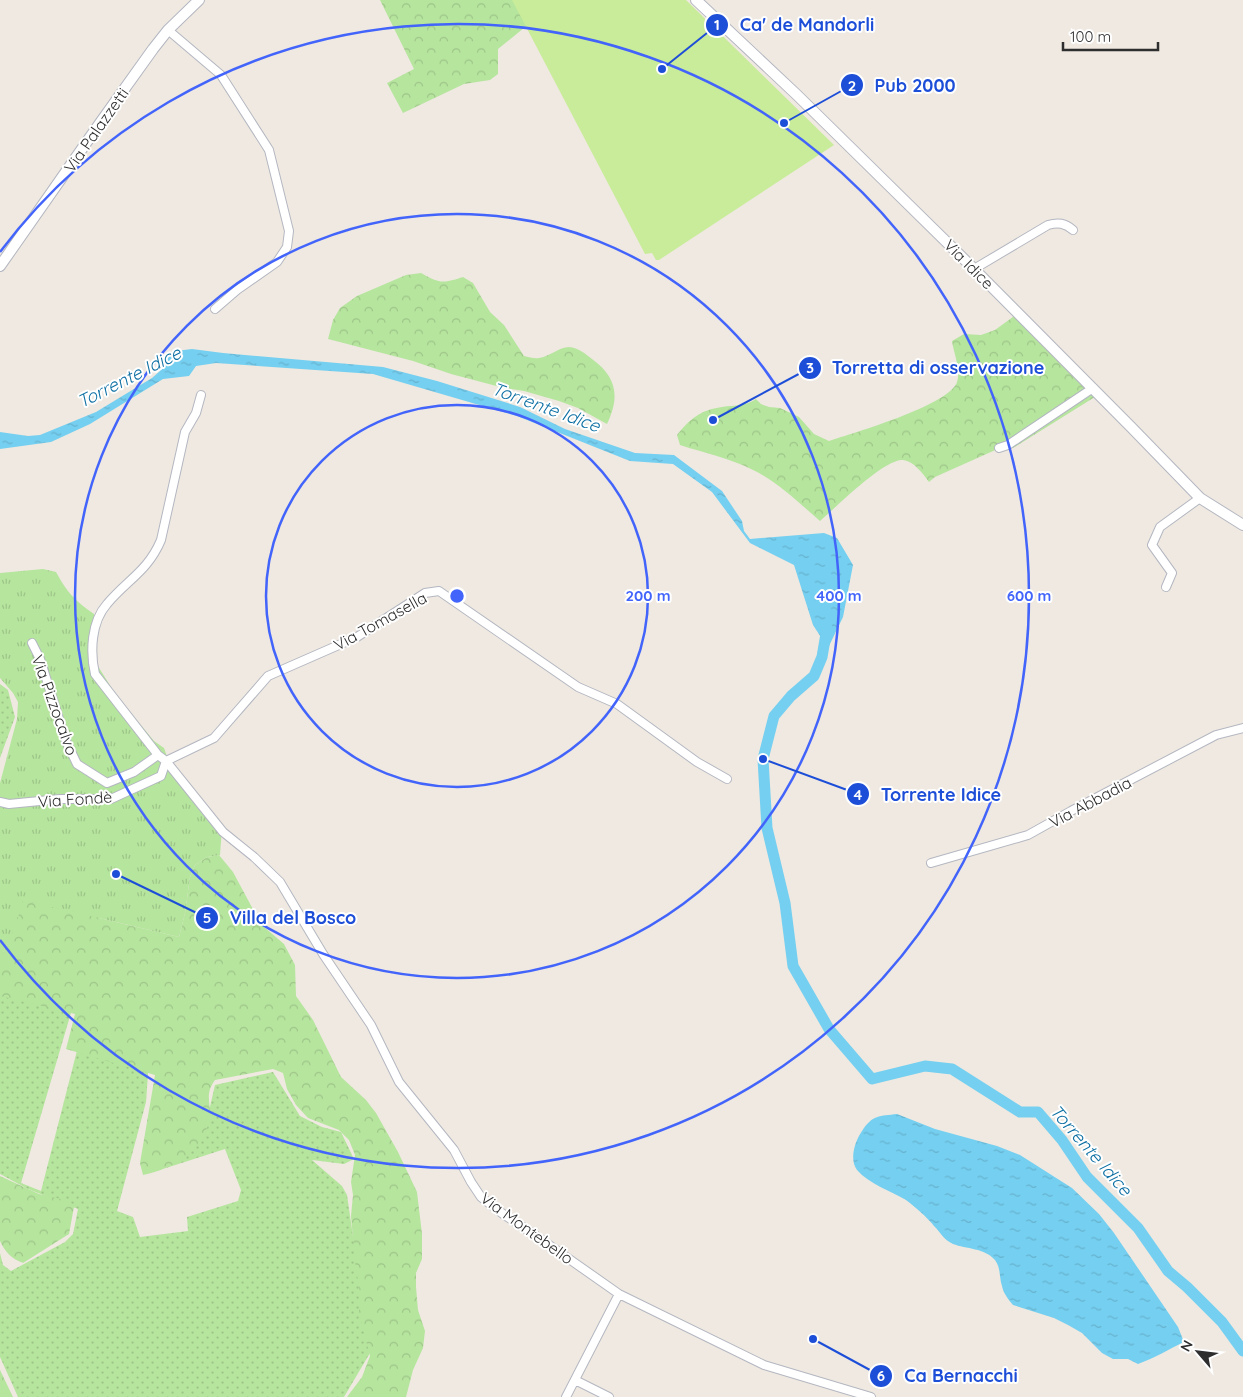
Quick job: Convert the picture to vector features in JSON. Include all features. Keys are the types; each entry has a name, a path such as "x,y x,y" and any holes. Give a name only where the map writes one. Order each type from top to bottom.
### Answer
{"main road":[{"name":"Via Palazzetti","path":"0,266 168,30 199,0"},
{"name":"Via Idice","path":"696,0 797,95 974,268 1200,498 1243,526"}],"street":[{"path":"168,30 221,75 269,150 290,231 287,247 277,262 237,290 215,309"},
{"path":"974,268 1048,224 1057,222 1073,230"},
{"path":"999,448 1008,445 1093,388"},
{"name":"Via Montebello","path":"200,395 196,413 185,432 161,540 155,553 142,570 106,605 96,623 92,657 95,674 158,755 166,761 223,832 254,857 280,882 323,954 371,1025 399,1082 454,1150 470,1182 481,1197 619,1294 764,1365 871,1397"},
{"path":"1166,587 1172,573 1152,544 1160,527 1200,498"},
{"name":"Via Tomasella","path":"166,761 214,738 268,676 357,637 425,593 439,591 578,687 617,704 697,762 727,779"},
{"name":"Via Pizzocalvo","path":"32,643 40,659 66,741 77,764 107,783 134,772 158,755"},
{"name":"Via Abbadia","path":"931,863 1028,835 1216,735 1243,728"},
{"name":"Via Fondè","path":"0,802 9,804 60,799 110,799 161,776 166,761"},
{"path":"566,1397 619,1294"},
{"path":"575,1380 609,1397"}],"green space":[{"path":"380,0 518,0 530,23 498,49 498,74 490,80 464,84 403,113 387,83 414,69"},
{"path":"512,0 686,0 834,145 659,260 656,260 652,253 645,254"},
{"path":"421,273 441,281 450,281 463,277 473,283 490,312 504,325 524,356 539,358 569,347 579,350 592,359 607,373 614,388 614,405 607,424 578,408 559,401 451,374 413,361 328,339 333,320 340,308 357,296 406,275"},
{"path":"1017,314 1098,395 1013,448 1002,447 935,477 929,482 918,468 911,463 903,460 895,462 873,475 820,521 788,493 762,475 735,462 680,445 677,435 696,416 714,408 744,404 756,399 761,404 780,408 799,417 814,434 829,441 920,409 950,391 957,382 958,367 952,341 964,334 981,335 995,330"},
{"path":"43,569 56,572 72,596 94,614 96,663 116,695 154,741 164,748 172,770 222,828 220,855 207,857 195,865 190,877 185,913 179,937 23,900 14,930 0,959 0,783 17,719 18,702 0,678 0,573"},
{"path":"0,684 8,690 15,717 0,758"},
{"path":"219,855 233,872 264,927 284,944 295,965 296,996 313,1020 341,1077 366,1100 376,1113 398,1152 417,1192 422,1234 422,1259 416,1273 416,1287 418,1310 425,1331 423,1348 413,1370 406,1397 347,1397 362,1377 370,1356 359,1313 360,1293 351,1216 353,1195 351,1182 355,1155 349,1140 339,1130 308,1118 296,1105 287,1089 283,1073 273,1069 215,1080 211,1086 209,1096 209,1121 200,1142 193,1150 175,1163 143,1175 140,1163 155,1075 66,1049 75,1014 0,996 0,959 14,930 23,900 179,937 185,913 190,877 195,865 207,857"},
{"path":"19,899 100,914 21,1183 41,1191 110,922 151,1032 146,1102 117,1211 133,1217 140,1237 188,1231 187,1217 238,1201 241,1190 225,1149 166,1168 206,1124 215,1085 273,1072 300,1116 322,1127 341,1132 354,1159 344,1164 312,1160 342,1186 347,1195 370,1353 344,1397 18,1397 0,1357 0,1253 3,1265 11,1271 65,1242 73,1234 78,1209 28,1189 0,1174 0,956 6,949"},
{"path":"0,1176 39,1194 69,1201 74,1207 69,1234 23,1263 12,1257 4,1249 0,1241"},
{"path":"0,1370 13,1397 0,1397"}],"water":[{"path":"192,349 383,367 437,381 520,407 565,429 635,453 674,455 722,491 742,521 744,531 750,539 824,533 837,538 853,565 843,617 828,648 813,625 794,565 750,543 712,492 673,464 630,461 517,416 373,374 216,363 196,366 189,376 163,379 90,424 51,442 0,449 0,432 28,436 40,435 96,412 152,378 160,371 160,364 176,351"},
{"path":"897,1114 935,1129 997,1146 1020,1155 1072,1188 1099,1214 1114,1233 1178,1327 1184,1342 1138,1364 1128,1359 1113,1359 1102,1353 1082,1333 1068,1325 1054,1318 1013,1305 1006,1296 998,1266 991,1256 981,1251 958,1246 950,1242 925,1216 906,1200 874,1183 857,1170 853,1161 853,1155 859,1135 873,1119"}],"waterway":[{"name":"Torrente Idice","path":"827,628 822,657 814,676 791,696 774,716 763,759 767,828 785,903 793,966 829,1029 872,1079 925,1066 952,1069 1020,1112 1038,1112 1062,1140 1087,1177 1138,1228 1168,1271 1222,1322 1243,1351"}],"place":[{"name":"Ca' de Mandorli","path":"662,69"},
{"name":"Pub 2000","path":"784,123"},
{"name":"Torretta di osservazione","path":"713,420"},
{"name":"Torrente Idice","path":"763,759"},
{"name":"Villa del Bosco","path":"116,874"},
{"name":"Ca Bernacchi","path":"813,1339"}]}
